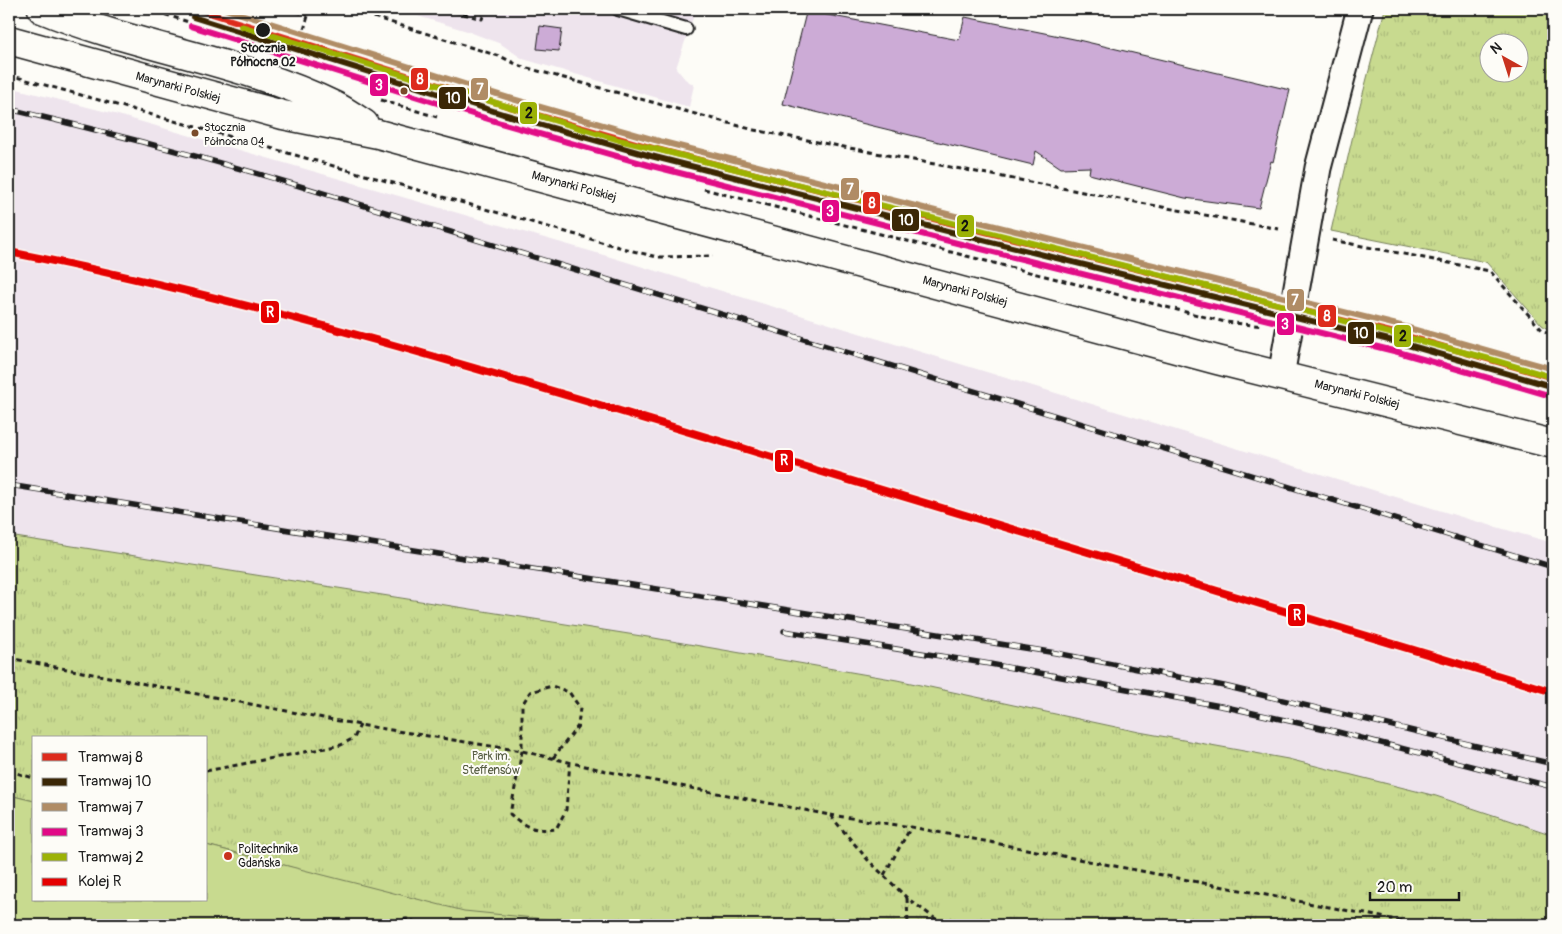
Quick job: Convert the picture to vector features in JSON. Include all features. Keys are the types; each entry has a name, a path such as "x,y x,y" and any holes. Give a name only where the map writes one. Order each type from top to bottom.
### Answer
{"main road":[{"name":"Marynarki Polskiej","path":"42,9 69,20 225,65 298,89 337,107 378,134"},
{"name":"Marynarki Polskiej","path":"9,40 282,115 378,134 1281,376 1553,444"}],"street":[{"path":"1281,376 1318,168 1360,9"}],"lane":[{"path":"618,9 686,29"}],"path":[{"path":"148,9 202,26"},
{"path":"288,9 308,16"},
{"path":"297,54 310,9"},
{"path":"348,9 502,57 520,66 754,130 1490,271 1543,331 1553,334"},
{"path":"446,9 482,19 486,9"},
{"path":"273,48 388,81 563,138"},
{"path":"9,75 633,251 657,257 716,255"},
{"path":"375,98 445,120"},
{"path":"702,189 1225,322 1290,328 1337,336 1477,370 1553,400"},
{"path":"9,658 360,725 522,751 628,776 830,815 911,827 1423,925"},
{"path":"553,758 578,726 580,708 569,692 552,686 530,692 522,705 522,751 510,814 522,824 539,830 556,828 566,810 570,762"},
{"path":"208,771 341,745 354,738 360,725"},
{"path":"9,771 32,777"},
{"path":"830,815 868,860 907,898 944,925"},
{"path":"884,875 911,827"},
{"path":"907,898 908,925"},
{"path":"396,925 401,920 406,919 411,920 417,925"}],"shaded area":[{"path":"395,9 696,9 676,68 685,79 694,85 689,107 523,59 501,44 467,31"},
{"path":"9,87 111,113 607,256 1468,519 1553,543 1553,835 1436,796 1288,759 1139,732 897,680 427,602 9,536"}],"green space":[{"path":"1385,9 1553,9 1553,330 1542,325 1486,262 1331,231 1359,109"},
{"name":"Park im. Steffensów","path":"9,536 654,638 897,680 1139,732 1288,759 1436,796 1553,835 1553,925 276,925 291,867 208,846 208,736 32,736 32,801 9,795"},
{"name":"Politechnika Gdańska","path":"9,795 32,801 32,902 208,902 208,846 464,911 604,925 9,925"}],"building":[{"path":"806,13 817,13 959,40 965,17 1074,39 1290,90 1273,162 1271,161 1259,208 1185,198 1089,174 1090,167 1061,168 1036,151 1033,165 783,104"},
{"path":"540,26 562,29 559,51 537,49"}],"railway":[{"path":"9,109 157,146 303,187 1553,567"},
{"path":"9,485 1056,653 1224,686 1553,764"},
{"path":"784,631 990,664 1226,707 1330,730 1553,787"}],"tram line":[{"name":"8","path":"196,9 506,106 653,148 1403,335 1553,378"},
{"name":"7","path":"225,9 509,98 655,140 1405,327 1553,369"},
{"name":"10","path":"193,17 503,114 651,156 1401,343 1551,386"},
{"name":"3","path":"191,26 501,123 648,165 1398,352 1548,395"},
{"name":"2","path":"241,26 619,140 1262,300 1490,359 1548,376"}],"rail line":[{"name":"R","path":"9,252 196,293 473,368 1553,692"}],"place":[{"name":"Stocznia Północna 02","path":"263,30"},
{"name":"Stocznia Północna 04","path":"195,133"},
{"name":"Politechnika Gdańska","path":"228,856"}]}
